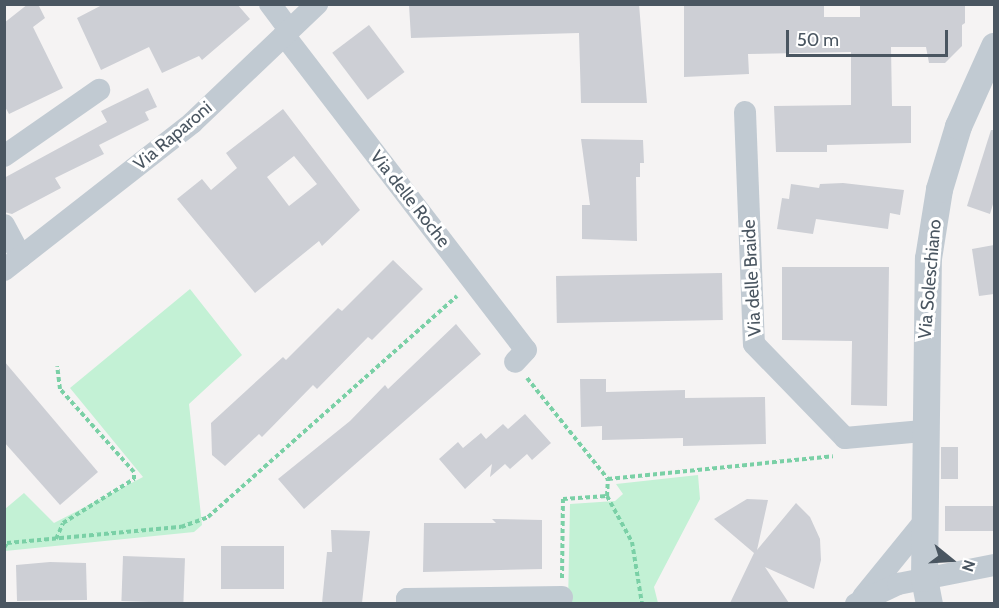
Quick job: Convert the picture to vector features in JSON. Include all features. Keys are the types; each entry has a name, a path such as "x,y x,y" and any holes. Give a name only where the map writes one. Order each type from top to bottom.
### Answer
{"street":[{"name":"Via delle Roche","path":"270,4 287,32 526,350 515,362"},
{"name":"Via Raparoni","path":"4,225 13,263 192,123 317,4"},
{"name":"Via Soleschiano","path":"926,591 923,431 924,307 939,189 957,126 994,46"},
{"path":"4,156 99,90"},
{"name":"Via delle Braide","path":"745,112 754,344 845,438 923,431"},
{"path":"859,600 924,522"},
{"path":"859,600 926,591 994,565"},
{"path":"407,603 407,599 562,597"}],"path":[{"path":"4,548 7,543 181,527 208,517 473,281"},
{"path":"515,362 608,478 607,496 632,542 642,603"},
{"path":"56,539 63,524 134,478 134,472 60,389 57,366"},
{"path":"608,478 842,455"},
{"path":"562,597 563,499 607,496"}],"green space":[{"path":"190,289 242,355 189,404 202,525 194,532 5,551 5,509 24,493 54,523 143,477 70,388"},
{"path":"698,475 700,499 654,587 658,603 568,604 570,504 615,501 623,494 616,484"}],"building":[{"path":"28,4 38,4 45,18 33,27 63,88 9,114 4,105 4,23"},
{"path":"104,4 237,4 250,19 202,60 199,56 162,73 149,47 101,70 77,18"},
{"path":"639,4 647,103 581,103 579,33 411,38 409,5"},
{"path":"684,4 824,4 824,17 860,17 860,4 965,4 965,23 962,25 962,46 945,63 929,63 926,47 891,47 892,106 911,106 911,143 827,145 827,152 776,152 774,106 851,105 851,52 748,54 749,74 684,77"},
{"path":"369,25 405,72 368,100 332,53"},
{"path":"148,88 157,107 145,112 149,120 99,145 104,154 55,178 61,188 12,214 4,212 4,178 107,122 101,111"},
{"path":"283,109 360,210 322,246 319,241 255,293 177,199 202,179 211,190 237,168 226,153","holes":["294,156 317,184 289,206 267,177"]},
{"path":"991,130 994,130 994,201 990,214 967,206"},
{"path":"581,139 643,140 644,163 640,163 640,177 636,177 637,241 582,239 582,205 590,205"},
{"path":"843,183 904,190 900,215 890,213 888,229 816,219 813,234 777,229 782,198 789,199 791,184 819,188 820,184"},
{"path":"994,245 994,294 979,296 972,249"},
{"path":"393,260 423,289 372,340 368,337 317,389 313,385 262,437 259,434 225,466 212,455 211,423 283,357 286,360 338,308 342,311"},
{"path":"782,267 889,267 887,406 851,405 852,341 782,340"},
{"path":"722,273 723,320 557,323 556,276"},
{"path":"456,324 481,354 304,509 278,479 350,421 385,385 388,389"},
{"path":"4,361 98,472 60,505 4,442"},
{"path":"580,379 606,379 606,392 685,390 685,398 765,397 766,444 683,446 683,438 602,440 602,426 581,427"},
{"path":"525,414 551,443 532,460 527,454 510,469 505,464 490,477 492,464 465,489 439,459 458,442 463,448 481,433 486,439 503,424 508,429"},
{"path":"941,447 958,447 958,479 941,479"},
{"path":"747,499 768,500 757,550 796,503 810,517 820,539 821,560 814,589 765,567 789,603 730,603 754,553 714,519"},
{"path":"945,506 994,506 994,531 945,531"},
{"path":"492,519 542,520 542,569 423,572 424,523 496,523"},
{"path":"331,530 370,531 362,603 322,603 327,552 332,552"},
{"path":"221,546 284,546 284,589 221,589"},
{"path":"123,556 185,558 183,603 121,601"},
{"path":"50,562 86,563 87,600 17,601 16,565"}]}
